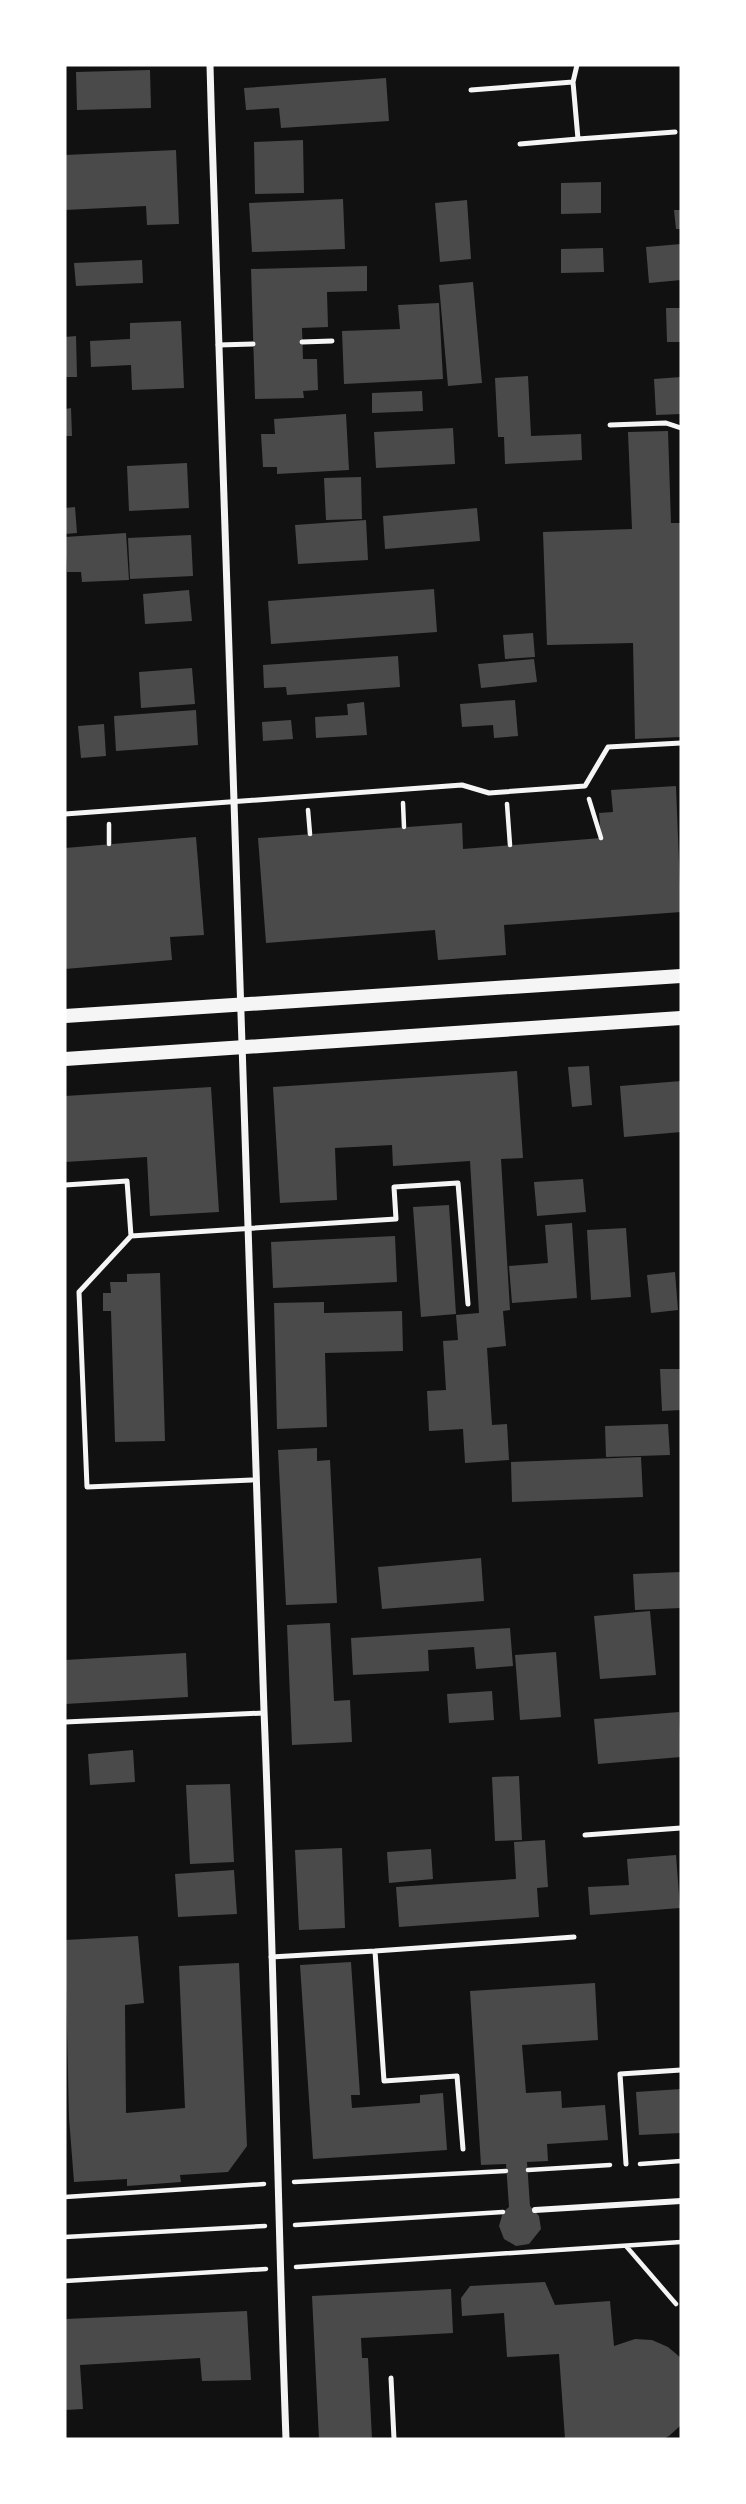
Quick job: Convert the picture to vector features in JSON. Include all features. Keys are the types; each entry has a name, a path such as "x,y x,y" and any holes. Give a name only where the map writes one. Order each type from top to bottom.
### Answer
{"main road":[{"path":"65,1016 681,976"},
{"path":"65,1059 681,1018"}],"street":[{"path":"210,65 238,1048 246,1228 252,1480 264,1713 286,2439"},
{"path":"536,2210 681,2201"}],"lane":[{"path":"577,65 573,82 578,139"},
{"path":"471,90 573,82"},
{"path":"520,144 675,132"},
{"path":"302,342 332,341"},
{"path":"218,345 253,344"},
{"path":"610,425 666,422 681,428"},
{"path":"65,814 462,785 489,793 585,786 608,747 681,743"},
{"path":"65,1185 127,1181 131,1236"},
{"path":"252,1480 87,1488 79,1292 131,1236 396,1219 394,1186 458,1183 468,1304"},
{"path":"65,1723 264,1713"},
{"path":"585,1835 681,1828"},
{"path":"271,1957 574,1937"},
{"path":"375,1951 384,2081 457,2076 463,2149"},
{"path":"626,2164 620,2074 681,2070"},
{"path":"391,2378 394,2439"}],"path":[{"path":"585,786 601,838"},
{"path":"402,789 404,827"},
{"path":"506,792 510,845"},
{"path":"307,796 310,834"},
{"path":"528,2170 681,2161"},
{"path":"65,2281 681,2242"},
{"path":"625,2246 676,2304"}],"building":[{"path":"150,70 151,108 77,110 76,72"},
{"path":"386,78 389,121 281,128 279,108 246,110 244,88"},
{"path":"303,140 304,193 255,194 254,142"},
{"path":"176,150 179,224 147,225 146,206 65,210 65,155"},
{"path":"601,182 601,213 561,214 561,183"},
{"path":"343,199 345,249 252,252 249,203"},
{"path":"467,200 471,259 440,262 435,203"},
{"path":"674,210 681,210 681,229 676,229"},
{"path":"681,244 681,280 649,283 646,247"},
{"path":"603,248 604,272 561,273 561,249"},
{"path":"142,260 143,283 76,286 74,263"},
{"path":"367,266 367,291 327,292 328,327 302,328 303,359 317,359 318,390 303,391 304,398 255,399 251,269"},
{"path":"473,282 482,383 448,386 439,285"},
{"path":"439,303 443,379 344,384 342,331 400,329 398,305"},
{"path":"666,308 681,308 681,342 667,342"},
{"path":"181,321 184,388 132,390 131,365 91,367 90,341 130,339 130,323"},
{"path":"76,336 77,377 65,377 65,337"},
{"path":"528,376 531,436 581,434 582,460 505,464 504,437 498,437 495,378"},
{"path":"681,377 681,414 656,415 654,379"},
{"path":"422,391 423,411 372,413 372,393"},
{"path":"71,408 72,436 65,436 65,409"},
{"path":"346,414 349,470 277,474 277,467 263,467 261,434 275,434 274,419"},
{"path":"453,428 455,464 376,468 374,432"},
{"path":"668,431 671,523 681,523 681,737 635,739 633,643 547,645 543,532 632,529 628,432"},
{"path":"187,463 189,508 129,511 127,466"},
{"path":"361,477 362,519 326,520 324,478"},
{"path":"75,507 77,533 65,534 65,508"},
{"path":"477,508 480,541 385,549 383,516"},
{"path":"366,520 368,560 298,564 295,525"},
{"path":"126,533 129,580 82,582 81,572 67,572 65,537"},
{"path":"191,535 193,576 130,579 128,538"},
{"path":"434,589 437,632 271,644 268,601"},
{"path":"189,590 192,621 145,624 143,594"},
{"path":"533,633 535,657 505,659 503,635"},
{"path":"398,656 400,687 287,695 286,687 264,688 263,665"},
{"path":"534,659 537,682 481,688 478,664"},
{"path":"192,668 195,704 141,708 139,672"},
{"path":"515,700 518,736 494,738 493,725 462,727 460,704"},
{"path":"364,702 367,735 316,738 315,717 348,715 347,704"},
{"path":"196,710 198,745 116,751 114,716"},
{"path":"291,720 293,739 263,741 262,722"},
{"path":"104,724 106,756 81,758 78,726"},
{"path":"676,786 681,912 504,925 506,955 438,960 435,930 266,943 258,838 462,823 463,849 601,838 599,813 613,812 611,790"},
{"path":"196,837 204,935 170,937 172,960 65,969 65,848"},
{"path":"589,1066 592,1105 572,1107 568,1067"},
{"path":"517,1071 523,1158 501,1159 510,1310 503,1311 506,1346 487,1348 492,1425 507,1424 509,1460 465,1463 463,1429 429,1431 427,1391 446,1390 443,1341 458,1340 456,1315 479,1313 470,1161 393,1166 392,1145 335,1148 337,1200 280,1203 273,1087"},
{"path":"681,1081 681,1132 624,1137 620,1086"},
{"path":"211,1087 219,1212 150,1216 147,1157 65,1162 65,1096"},
{"path":"583,1179 586,1212 537,1216 534,1182"},
{"path":"449,1205 456,1314 421,1317 413,1207"},
{"path":"572,1223 577,1298 512,1303 509,1266 548,1263 545,1225"},
{"path":"626,1228 631,1297 591,1300 587,1230"},
{"path":"395,1236 397,1282 273,1288 271,1242"},
{"path":"675,1272 678,1310 651,1313 647,1275"},
{"path":"160,1273 165,1441 115,1442 111,1311 103,1311 103,1293 111,1293 110,1282 127,1282 127,1274"},
{"path":"324,1302 324,1313 402,1311 403,1351 325,1353 327,1427 277,1429 274,1303"},
{"path":"660,1369 681,1369 681,1410 662,1411"},
{"path":"668,1424 670,1455 606,1457 605,1426"},
{"path":"317,1448 317,1461 330,1460 337,1603 286,1605 278,1450"},
{"path":"641,1457 643,1497 512,1502 511,1462"},
{"path":"481,1558 484,1601 382,1609 378,1567"},
{"path":"681,1572 681,1608 635,1610 633,1574"},
{"path":"650,1611 656,1675 600,1679 594,1616"},
{"path":"330,1623 334,1701 350,1700 352,1742 292,1745 287,1625"},
{"path":"510,1628 513,1666 476,1669 474,1647 428,1650 429,1671 353,1675 351,1638"},
{"path":"556,1652 561,1717 520,1720 515,1655"},
{"path":"186,1653 188,1697 65,1704 65,1660"},
{"path":"492,1691 494,1720 449,1723 447,1694"},
{"path":"679,1712 681,1757 598,1764 594,1719"},
{"path":"133,1750 135,1782 90,1785 88,1754"},
{"path":"519,1776 522,1840 495,1841 492,1777"},
{"path":"230,1784 234,1862 190,1864 186,1785"},
{"path":"545,1840 548,1887 537,1888 539,1917 399,1927 396,1887 516,1879 514,1842"},
{"path":"342,1848 345,1928 299,1930 295,1850"},
{"path":"431,1849 433,1879 389,1883 387,1852"},
{"path":"676,1855 680,1908 590,1915 588,1887 629,1885 627,1859"},
{"path":"234,1870 237,1914 178,1917 175,1874"},
{"path":"138,1936 144,2003 125,2005 126,2113 185,2108 179,1966 239,1963 247,2146 228,2172 180,2175 181,2182 127,2186 127,2179 74,2182 69,2118 65,1940"},
{"path":"351,1962 360,2095 351,2095 352,2108 420,2103 420,2095 443,2093 447,2150 313,2159 300,1965"},
{"path":"595,1983 598,2040 522,2045 526,2093 561,2091 562,2108 605,2105 608,2140 547,2144 548,2161 527,2162 530,2206 539,2216 541,2229 529,2244 516,2246 504,2239 499,2226 503,2212 509,2207 506,2164 481,2165 470,1991"},
{"path":"681,2089 681,2133 639,2135 636,2092"},
{"path":"545,2282 555,2305 610,2301 614,2346 635,2339 652,2340 668,2347 681,2358 681,2425 669,2436 663,2439 565,2439 559,2354 507,2357 504,2313 462,2316 461,2298 470,2286"},
{"path":"451,2289 453,2333 361,2338 362,2358 368,2358 372,2439 319,2439 312,2296"},
{"path":"247,2311 251,2380 202,2381 200,2358 80,2365 83,2409 65,2410 65,2319"}]}
